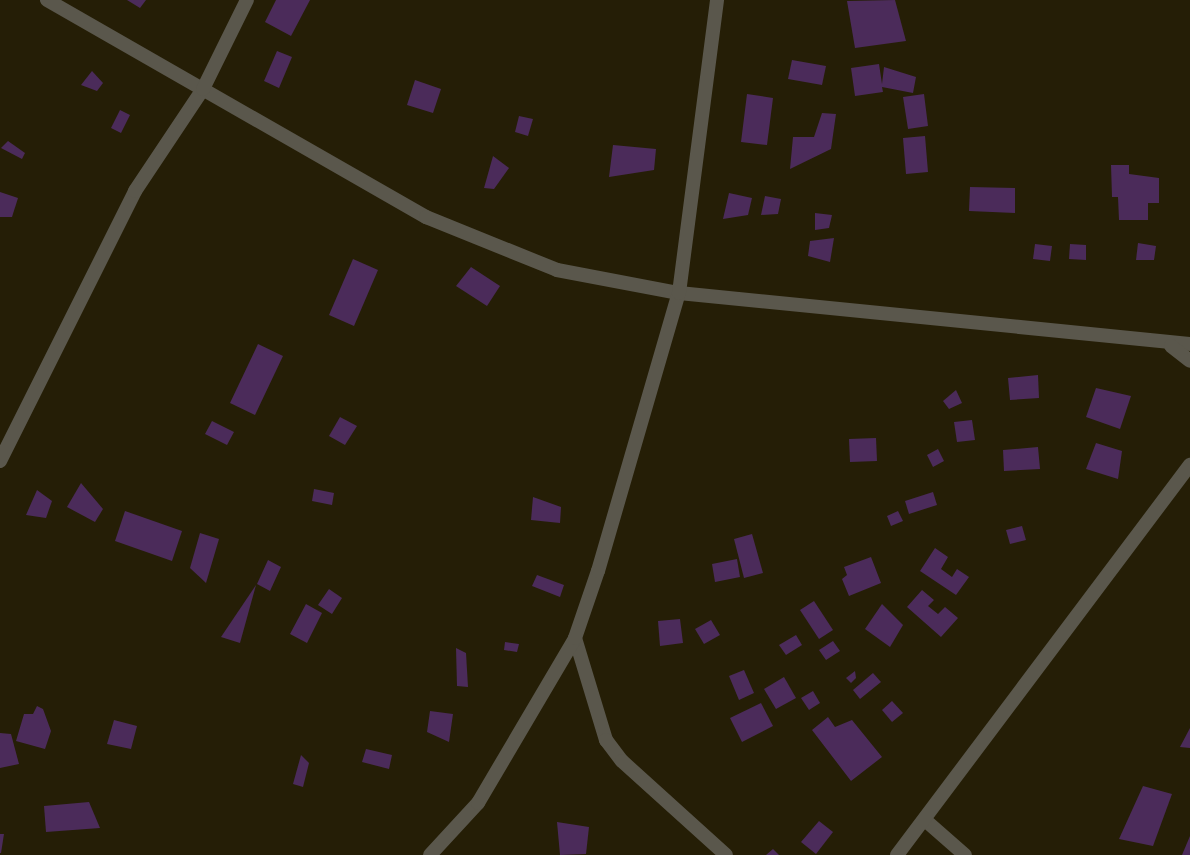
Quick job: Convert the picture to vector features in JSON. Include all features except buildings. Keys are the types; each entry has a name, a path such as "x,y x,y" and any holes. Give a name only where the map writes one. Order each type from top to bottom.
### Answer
{"street":[{"path":"47,0 426,217 557,270 679,293 1171,346 1190,344"},
{"path":"0,461 135,191 203,89 246,0"},
{"path":"430,855 478,803 575,638 679,293 717,0"},
{"path":"1171,346 1190,360"},
{"path":"897,855 1190,465"},
{"path":"575,638 606,740 622,760 726,855"},
{"path":"925,820 965,855"}]}
